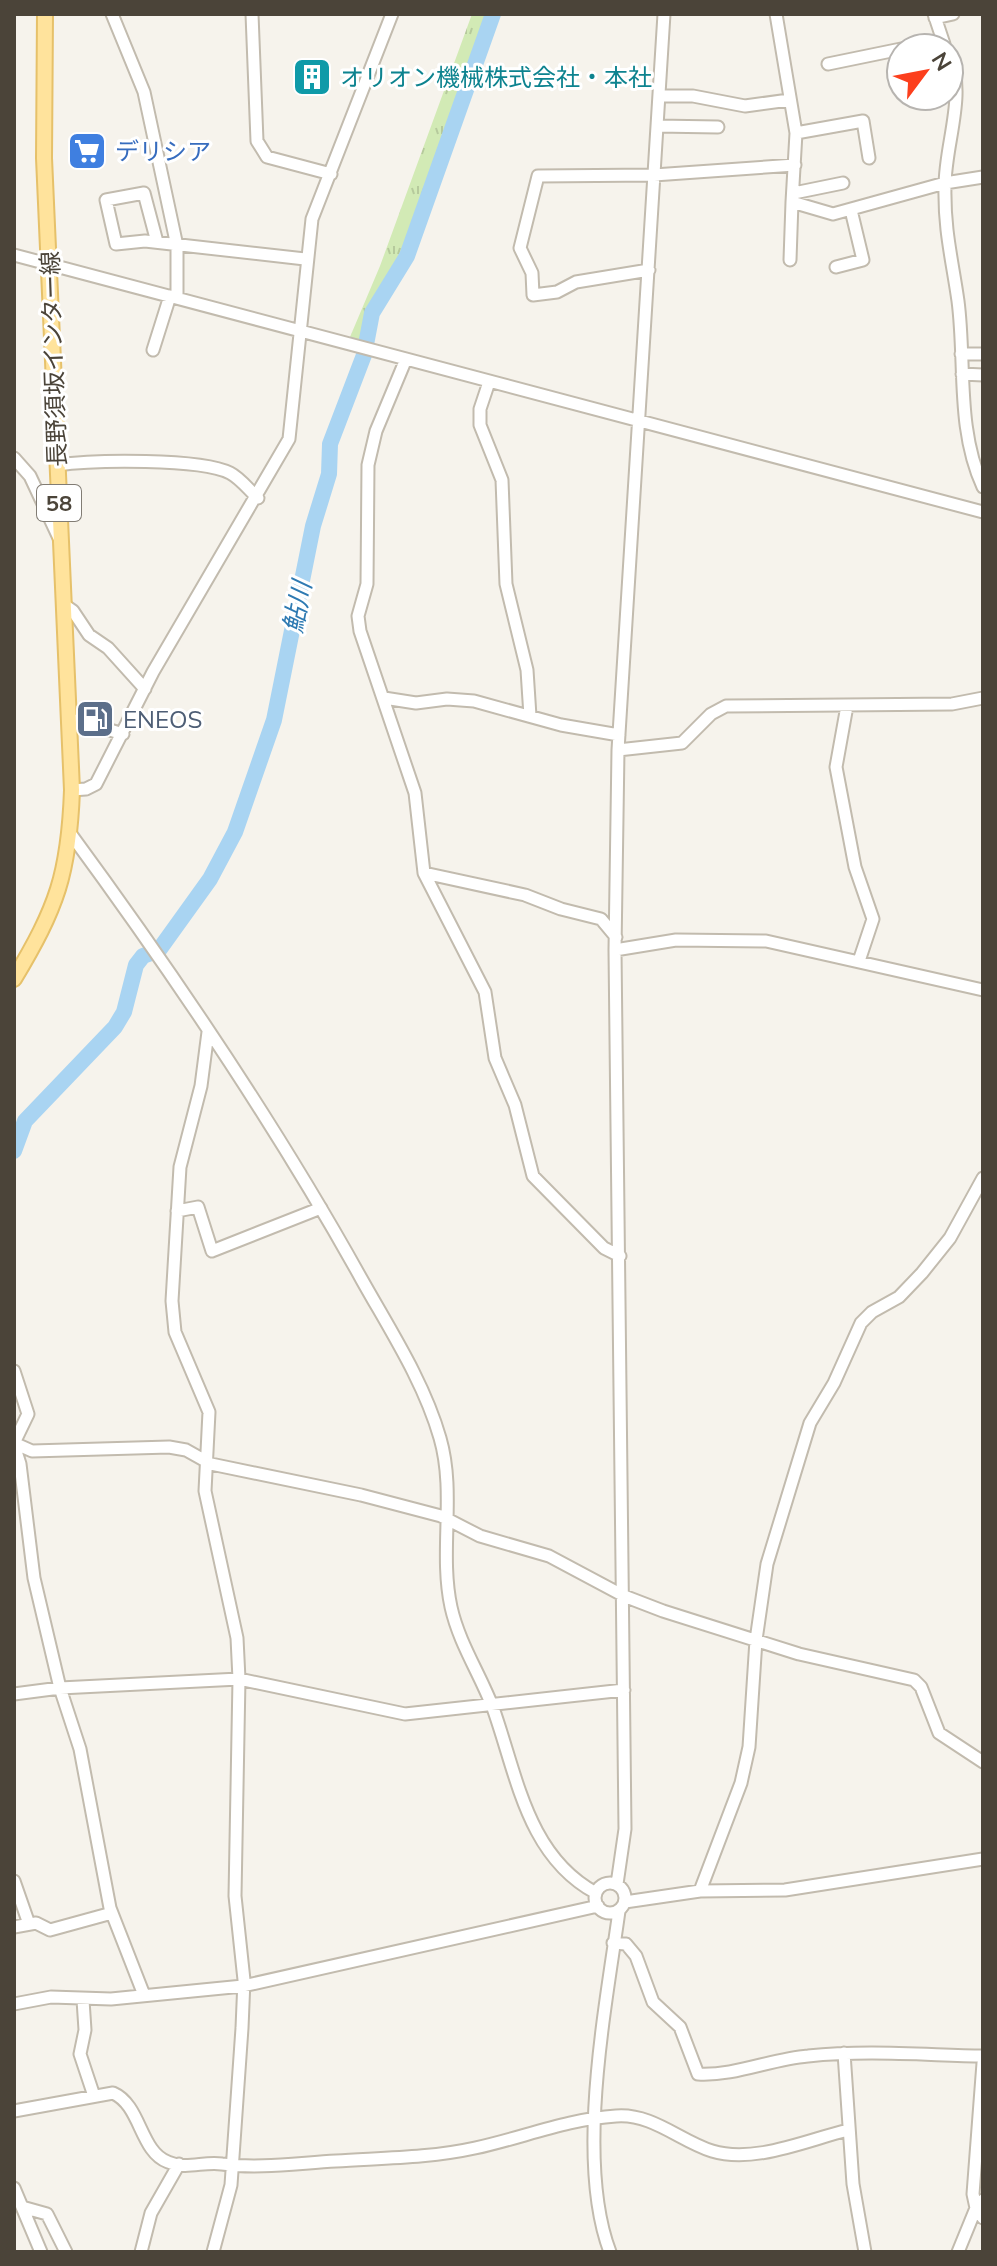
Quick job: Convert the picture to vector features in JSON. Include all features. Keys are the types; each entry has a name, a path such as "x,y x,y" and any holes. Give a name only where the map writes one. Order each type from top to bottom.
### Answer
{"main road":[{"name":"長野須坂インター線","path":"14,979 45,926 63,879 72,790 44,158 45,14"}],"street":[{"path":"112,14 144,92 177,246 173,296 153,350"},
{"path":"252,14 257,141 267,157 331,174"},
{"path":"72,790 86,789 96,784 145,689 258,498 289,439 305,259 312,219 392,14"},
{"path":"610,2252 598,2210 597,2118 605,1987 617,1936 609,1897 614,1854 625,1829 615,944 618,750 641,422 664,14"},
{"path":"776,14 796,133 790,260"},
{"path":"934,16 953,14"},
{"path":"828,64 885,52"},
{"path":"659,96 693,96 745,106 789,100"},
{"path":"954,112 945,183 946,241 958,300 962,374 983,487"},
{"path":"796,133 863,121 869,158"},
{"path":"657,126 718,127"},
{"path":"649,270 576,282 557,292 533,295 532,273 520,248 538,176 654,175 795,165"},
{"path":"793,198 833,214 945,183 983,177"},
{"path":"793,198 843,183"},
{"path":"157,242 144,193 106,200 116,244 157,242 305,259"},
{"path":"836,267 863,260 851,210"},
{"path":"14,255 983,512"},
{"path":"961,354 983,354"},
{"path":"403,358 376,431 368,465 367,584 358,616 367,656 415,793 424,873 485,992 495,1058 515,1105 533,1176 604,1248 620,1256"},
{"path":"962,374 983,375"},
{"path":"489,382 480,409 480,425 502,480 506,584 527,670 530,716"},
{"path":"14,458 30,476 60,542"},
{"path":"57,465 91,461 206,464 232,474 258,498"},
{"path":"63,604 73,611 89,635 108,648 145,689"},
{"path":"384,698 416,703 447,699 474,701 619,735"},
{"path":"618,750 682,743 711,714 726,706 952,704 983,698"},
{"path":"847,706 836,767 855,867 873,919 859,961"},
{"path":"77,720 123,734"},
{"path":"70,833 139,927 321,1208 426,1402 441,1439 448,1521 450,1605 460,1636 492,1706 528,1819 573,1878 609,1897"},
{"path":"424,873 525,895 561,909 601,919 615,944"},
{"path":"615,944 676,940 772,942 859,961 898,974 983,990"},
{"path":"208,1032 201,1086 180,1167 172,1285 175,1332 209,1412 205,1491 237,1638 239,1679 235,1896 243,1986 232,2167 224,2219 213,2252"},
{"path":"700,1891 741,1783 749,1747 756,1640 767,1564 810,1423 834,1383 861,1323 872,1312 899,1297 922,1273 950,1238 983,1178"},
{"path":"177,1211 198,1207 212,1251 321,1208"},
{"path":"14,1371 28,1414 14,1444 20,1464 34,1578 60,1688 80,1749 112,1913 144,1995"},
{"path":"14,1444 32,1451 169,1447 186,1450 206,1462 361,1495 441,1516 480,1536 549,1556 624,1596 799,1654 914,1680 921,1687 939,1733 983,1762"},
{"path":"14,1694 60,1688 239,1679 405,1714 624,1690"},
{"path":"14,2004 51,1997 83,2000 243,1986 538,1919 609,1897 785,1890 983,1859"},
{"path":"14,1881 29,1924"},
{"path":"14,1927 36,1923 50,1930 112,1913"},
{"path":"613,1943 626,1944 636,1956 653,2002 680,2027 698,2074 734,2072 770,2061 844,2053 983,2056"},
{"path":"83,2000 85,2030 80,2054 94,2096"},
{"path":"844,2053 853,2184 865,2252"},
{"path":"957,2252 981,2209 976,2133 983,2063"},
{"path":"14,2111 113,2093 123,2097 155,2152 166,2162 195,2167 220,2163 232,2167 469,2150 565,2122 597,2118 634,2117 711,2151 729,2154 773,2150 848,2130"},
{"path":"141,2252 151,2213 179,2164"},
{"path":"14,2188 41,2252"},
{"path":"22,2207 47,2214 65,2252"}],"green space":[{"path":"472,14 489,14 402,258 372,301 363,342 350,337 380,266"}],"waterway":[{"name":"鮎川","path":"14,1151 25,1121 115,1027 124,1012 136,965 143,956 159,950 210,879 235,832 274,720 313,526 329,474 330,444 364,355 372,313 407,256 493,14"}],"place":[{"name":"オリオン機械株式会社・本社","path":"312,77"},
{"name":"デリシア","path":"87,151"},
{"name":"ENEOS","path":"95,719"}]}
